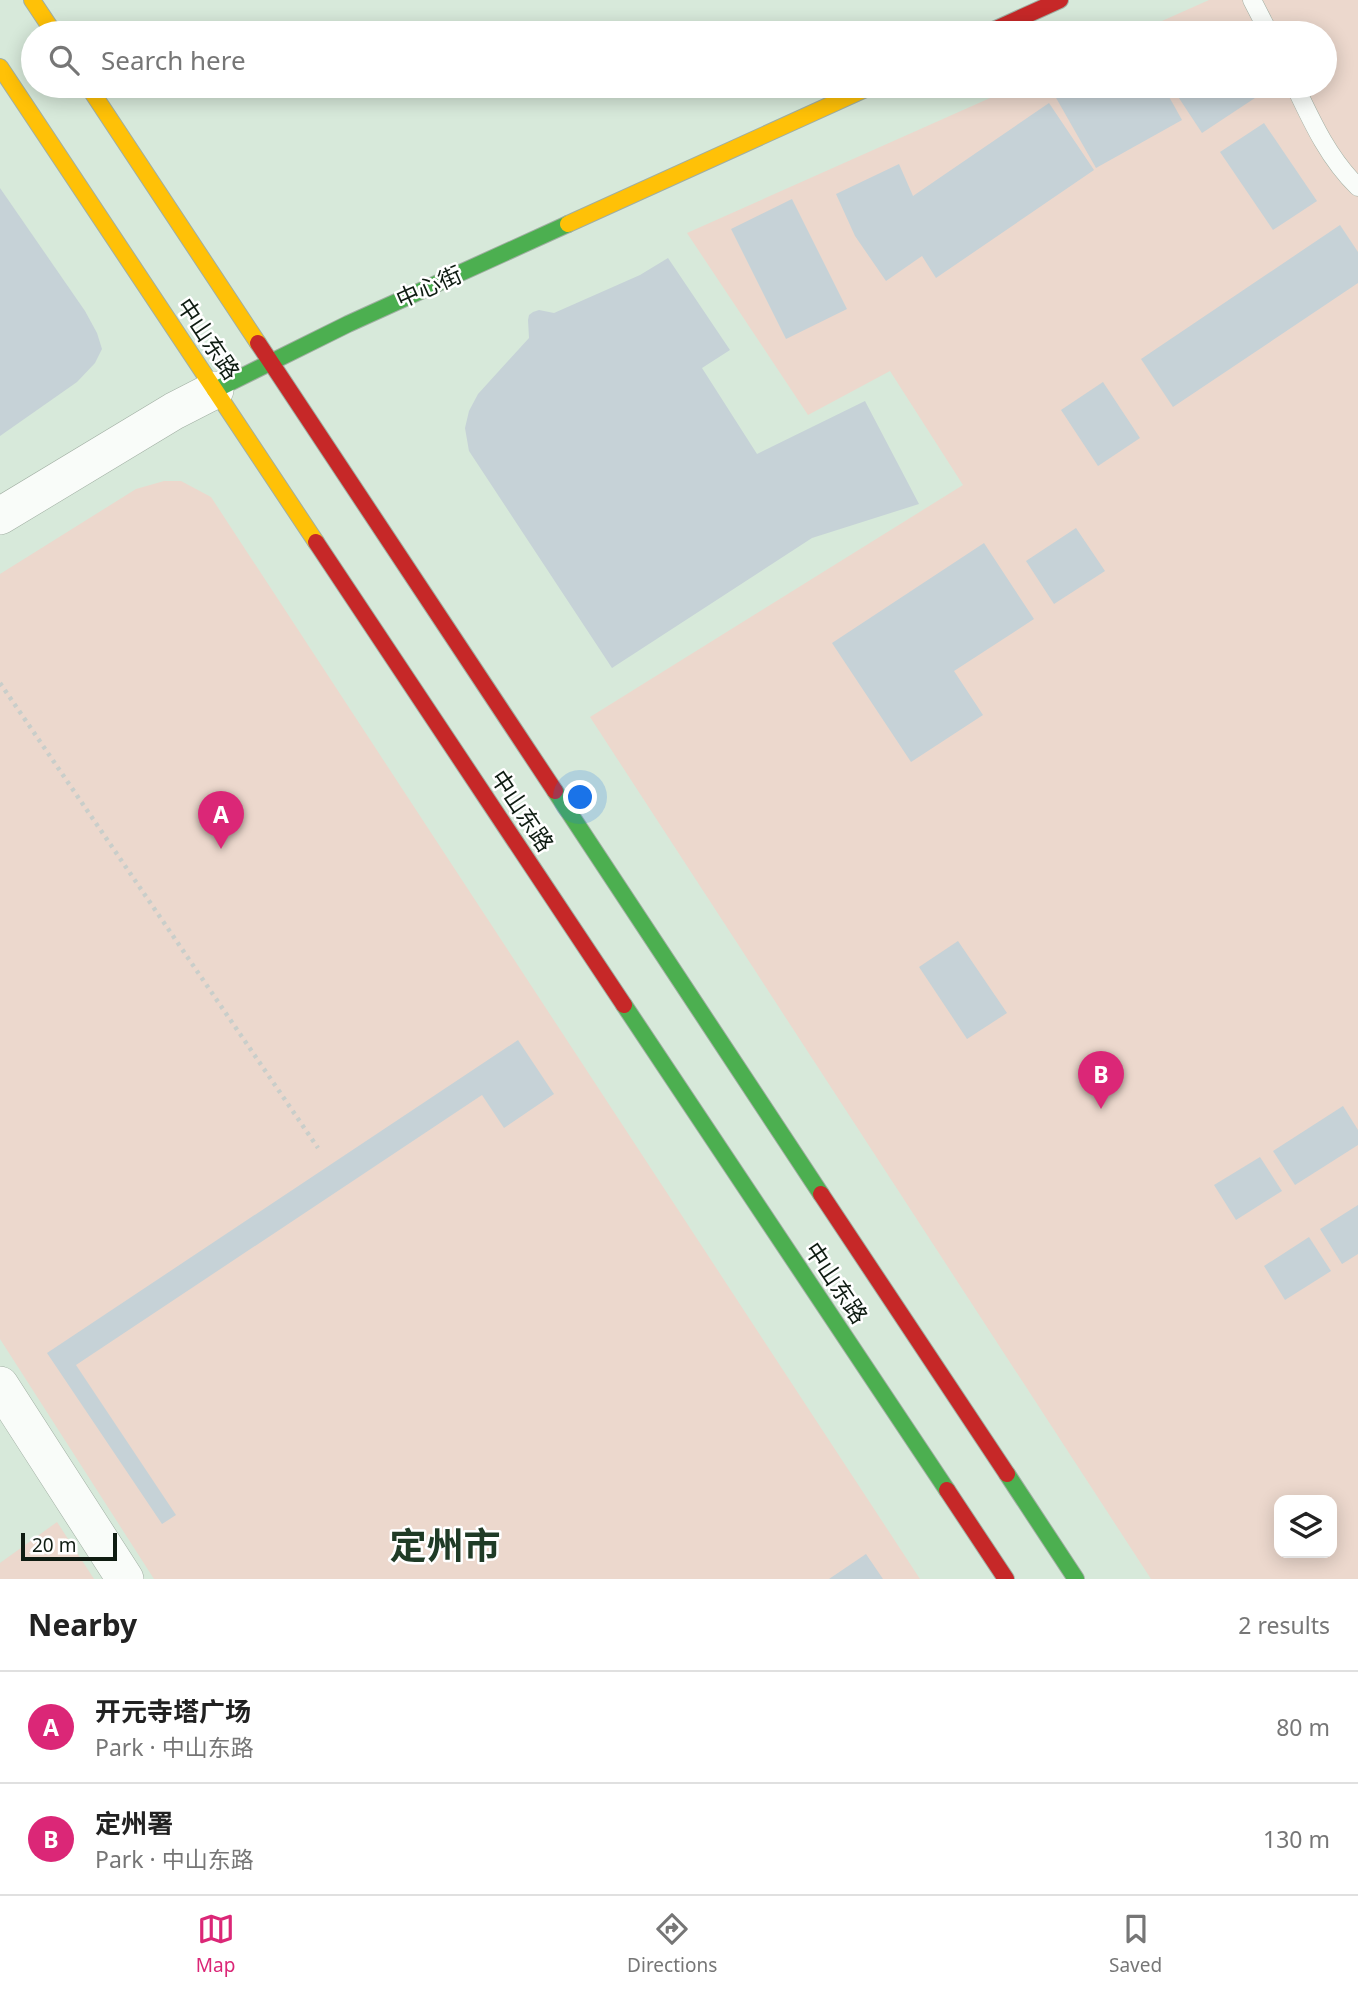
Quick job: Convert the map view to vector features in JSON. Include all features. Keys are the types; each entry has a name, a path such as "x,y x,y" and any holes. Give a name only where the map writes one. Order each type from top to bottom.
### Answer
{"main road":[{"path":"32,0 46,21"},
{"path":"1014,21 1060,0"},
{"name":"中山东路","path":"0,67 1006,1579"},
{"name":"中山东路","path":"97,98 1076,1579"},
{"name":"中心街","path":"215,390 348,324 846,98"}],"street":[{"name":"中心街","path":"0,516 174,411 215,390"},
{"path":"0,1385 125,1579"}],"lane":[{"path":"1252,0 1263,21"},
{"path":"1300,98 1319,136 1344,173 1358,187"}],"path":[{"path":"0,683 318,1149"}],"shaded area":[{"path":"1209,0 1358,0 1358,1579 1151,1579 590,717 963,485 890,371 808,415 687,233 990,98 1337,98 1337,21 1162,21"},
{"path":"164,481 181,481 211,497 920,1579 154,1579 0,1339 0,574 136,489"},
{"path":"57,1522 94,1579 0,1579 0,1563"}],"building":[{"path":"1056,98 1170,98 1182,120 1096,168"},
{"path":"1179,98 1255,98 1202,133"},
{"path":"1049,103 1094,170 936,278 922,256 886,281 855,236 836,194 899,164 913,196"},
{"path":"1264,123 1317,201 1273,230 1220,152"},
{"path":"0,188 85,311 102,349 95,363 77,382 0,436"},
{"path":"792,199 847,309 786,339 731,229"},
{"path":"1340,225 1358,252 1358,283 1173,407 1141,359"},
{"path":"668,258 730,350 702,368 757,454 865,401 919,504 812,538 612,668 469,451 465,428 469,411 478,394 529,338 529,315 539,310 554,313 640,275"},
{"path":"1103,382 1140,438 1098,466 1061,410"},
{"path":"1076,528 1105,571 1054,604 1026,561"},
{"path":"984,543 1034,619 954,671 983,715 911,762 832,643"},
{"path":"958,941 1007,1013 967,1039 919,967"},
{"path":"518,1040 554,1094 504,1128 482,1095 76,1365 176,1515 162,1524 47,1353"},
{"path":"1343,1106 1358,1130 1358,1145 1295,1185 1273,1151"},
{"path":"1260,1157 1282,1191 1236,1220 1214,1185"},
{"path":"1358,1205 1358,1254 1342,1264 1320,1229"},
{"path":"1309,1237 1331,1271 1285,1300 1264,1266"},
{"path":"866,1554 883,1579 829,1579"}],"traffic: fast":[{"path":"215,390 348,324 568,224"},
{"path":"555,791 821,1194"},
{"path":"624,1005 947,1490"},
{"path":"1007,1474 1076,1579"}],"traffic: slow":[{"path":"32,0 46,21"},
{"path":"0,67 316,542"},
{"path":"96,98 258,343"},
{"path":"568,224 846,98"}],"traffic: jam":[{"path":"1014,21 1060,0"},
{"path":"258,343 555,791"},
{"path":"316,542 624,1005"},
{"path":"821,1194 1007,1474"},
{"path":"947,1490 1006,1579"}],"place":[{"name":"开元寺塔广场","path":"221,849"},
{"name":"定州署","path":"1101,1109"}],"district":[{"name":"定州市","path":"445,1546"}]}
